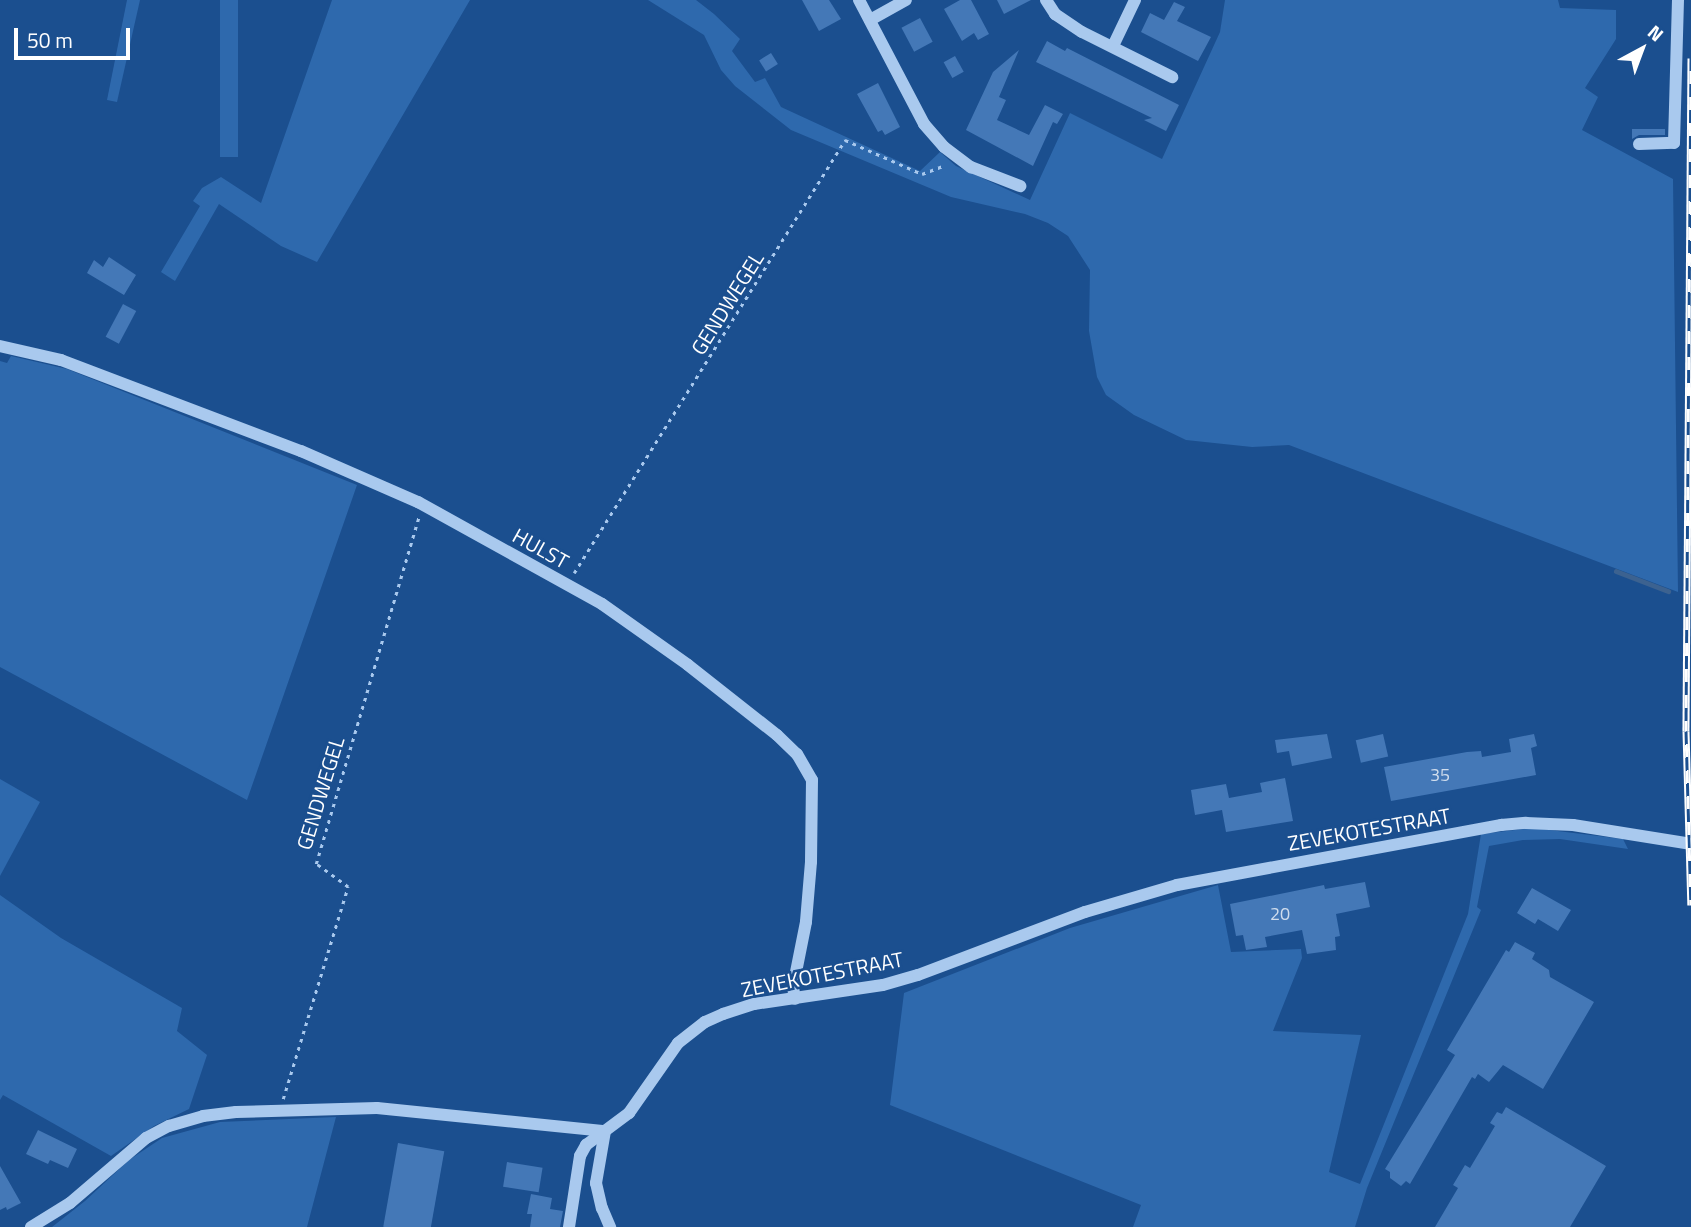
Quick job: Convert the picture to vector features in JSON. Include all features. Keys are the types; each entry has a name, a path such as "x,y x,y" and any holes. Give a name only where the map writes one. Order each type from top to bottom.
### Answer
{"street":[{"path":"859,0 924,124 971,167 1020,186"},
{"path":"870,20 906,0"},
{"path":"1046,0 1055,14 1082,32 1172,77"},
{"path":"1113,46 1135,0"},
{"path":"1639,144 1674,143 1678,0"},
{"name":"HULST","path":"0,346 61,360 301,451 418,502 602,604 688,665 767,728 797,754 812,780 811,862 806,922 793,987 795,999"},
{"name":"ZEVEKOTESTRAAT","path":"569,1227 580,1156 586,1145 629,1113 670,1053 696,1028 723,1014 754,1004 883,985 918,975 1085,912 1177,885 1501,825 1573,825 1689,844"},
{"path":"31,1227 70,1203 146,1138 169,1126 203,1116 236,1112 377,1108 605,1131 596,1183 608,1226"}],"path":[{"name":"GENDWEGEL","path":"567,585 845,140 922,174 940,169 957,157"},
{"name":"GENDWEGEL","path":"282,1103 348,887 316,864 419,517"}],"shaded area":[{"path":"127,0 140,0 117,102 107,100"},
{"path":"220,0 238,0 238,157 220,157"},
{"path":"332,0 470,0 317,262 281,246 219,204 175,281 161,272 200,206 193,201 202,188 221,177 261,203"},
{"path":"648,0 696,0 714,14 740,39 732,51 755,82 765,78 781,107 920,171 940,152 956,166 1030,200 1070,113 1162,159 1220,32 1225,0 1558,0 1560,8 1616,10 1616,39 1585,88 1598,97 1582,130 1673,179 1678,592 1289,445 1252,447 1186,440 1134,415 1106,395 1097,377 1089,331 1090,270 1068,236 1048,223 1025,214 951,197 791,130 735,86 721,70 704,35"},
{"path":"11,356 67,369 357,485 247,800 0,667 0,361 7,363"},
{"path":"0,779 40,802 0,876"},
{"path":"1533,828 1623,839 1628,849 1560,839 1523,840 1489,846 1477,907 1481,910 1367,1188 1355,1227 1133,1227 1141,1205 890,1105 904,993 1070,928 1218,885 1231,952 1301,949 1302,958 1273,1031 1361,1035 1329,1172 1360,1184 1468,914 1481,834"},
{"path":"0,895 61,938 182,1008 177,1031 207,1055 189,1109 154,1126 111,1156 3,1095 0,1100"},
{"path":"336,1117 307,1227 52,1227 129,1160 162,1138 220,1122"}],"building":[{"path":"802,0 829,0 841,19 819,31"},
{"path":"960,0 971,0 989,34 978,40 974,33 962,41 944,9"},
{"path":"997,0 1031,0 1004,14"},
{"path":"1174,2 1185,7 1177,21 1211,37 1198,61 1141,32 1150,13 1164,20"},
{"path":"920,18 933,42 914,52 901,28"},
{"path":"1047,41 1065,51 1067,48 1179,105 1166,131 1144,120 1152,118 1036,62"},
{"path":"1019,50 999,97 1006,100 997,120 1029,135 1045,105 1063,114 1057,124 1053,122 1033,166 966,130 993,72"},
{"path":"771,53 778,64 766,71 759,60"},
{"path":"955,56 964,72 952,78 944,62"},
{"path":"878,83 900,127 885,135 882,130 878,132 857,94"},
{"path":"1632,129 1665,129 1665,135 1639,135 1632,139"},
{"path":"109,257 136,275 124,295 87,273 94,260 103,267"},
{"path":"123,304 136,311 119,344 106,337"},
{"path":"1327,734 1332,758 1292,766 1289,751 1277,753 1275,740"},
{"path":"1383,734 1388,756 1361,763 1356,740"},
{"path":"1534,734 1537,746 1531,748 1536,775 1391,801 1384,767 1467,752 1481,751 1482,757 1511,752 1509,739"},
{"path":"1285,778 1293,821 1226,832 1222,810 1195,815 1191,790 1226,784 1229,798 1262,792 1260,783"},
{"path":"1365,882 1370,907 1336,914 1340,936 1335,937 1336,950 1307,954 1302,930 1265,937 1267,947 1246,950 1243,935 1236,936 1230,904 1324,885 1325,889"},
{"path":"1532,888 1571,910 1558,931 1538,919 1535,924 1517,913"},
{"path":"1515,942 1535,953 1532,959 1549,970 1550,977 1594,1002 1543,1089 1503,1065 1489,1082 1478,1074 1475,1079 1472,1077 1410,1184 1406,1181 1401,1186 1390,1178 1390,1172 1385,1169 1455,1055 1447,1050 1506,950 1509,952"},
{"path":"1506,1107 1606,1166 1570,1227 1435,1227 1458,1188 1453,1185 1465,1165 1470,1168 1495,1126 1490,1123 1497,1112 1502,1114"},
{"path":"38,1130 77,1149 68,1168 50,1160 48,1164 26,1154"},
{"path":"398,1143 444,1151 431,1227 383,1227"},
{"path":"507,1162 543,1168 539,1192 503,1187"},
{"path":"0,1166 21,1203 7,1210 6,1207 0,1210"},
{"path":"531,1194 552,1198 550,1209 563,1211 560,1227 530,1227 532,1214 527,1214"}],"waterway":[{"path":"1616,571 1668,591"}],"railway":[{"path":"1691,58 1686,731 1691,905"}]}
